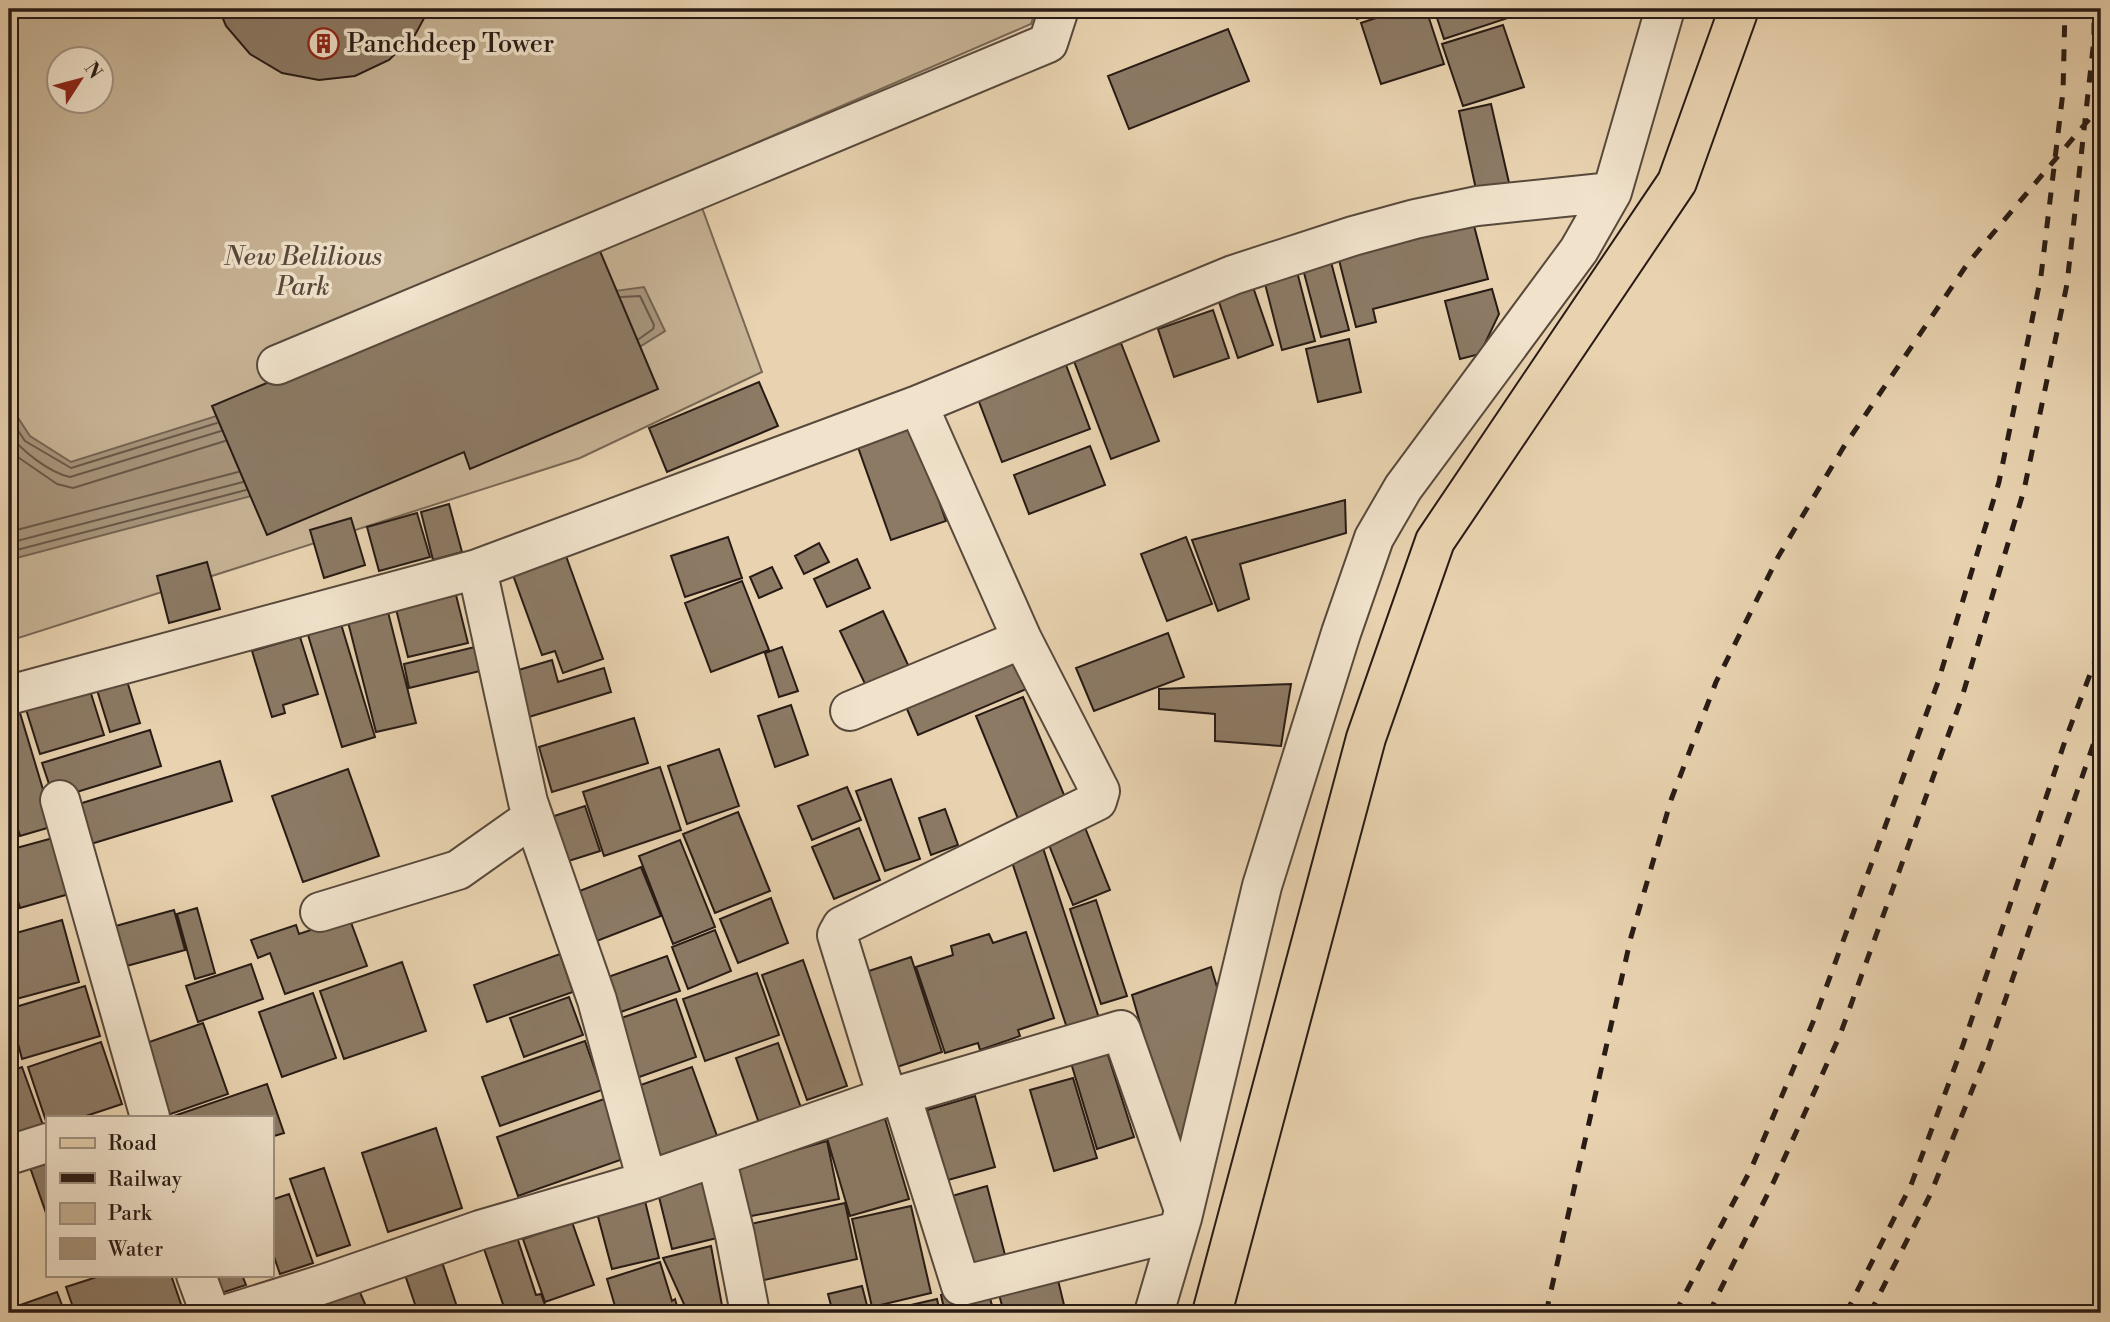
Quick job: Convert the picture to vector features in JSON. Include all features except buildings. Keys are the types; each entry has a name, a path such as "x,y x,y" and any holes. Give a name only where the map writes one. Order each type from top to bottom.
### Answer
{"main road":[{"path":"1212,1313 1366,738 1435,541 1677,182 1739,9"}],"street":[{"path":"277,365 1048,43 1059,9"},
{"path":"1154,1313 1181,1221 1262,886 1341,633 1374,538 1404,488 1579,250 1612,192 1665,9"},
{"path":"9,695 477,569 918,405 1233,275 1353,236 1477,206 1612,192"},
{"path":"918,405 1021,639 1100,791 1100,796 1097,801 1033,834 842,926 837,935 961,1286 1181,1221"},
{"path":"477,569 528,802 597,1000 647,1181"},
{"path":"850,711 1021,639"},
{"path":"60,800 144,1116"},
{"path":"320,912 458,870 533,817"},
{"path":"231,1313 309,1301 480,1230 647,1181 894,1096 1121,1030 1181,1221"},
{"path":"9,1156 46,1143"},
{"path":"716,1157 736,1235 750,1313"},
{"path":"196,1276 210,1313"}],"green space":[{"name":"New Belilious Park","path":"9,9 1036,9 1031,24 689,172 762,372 580,458 9,641"}],"water":[{"path":"644,287 665,331 620,359 304,482 9,560 9,404 30,436 71,462 409,355 557,299"}],"railway":[{"path":"1675,1313 1751,1169 1816,1015 1938,682 1999,482 2041,276 2063,92 2065,9"},
{"path":"1709,1313 1774,1181 1840,1035 1962,697 2024,490 2067,284 2094,39 2094,9"},
{"path":"1546,1313 1631,937 1671,800 1716,682 1778,557 1843,448 1968,263 2101,105"},
{"path":"1846,1313 1911,1185 1963,1045 2066,738 2101,645"},
{"path":"1870,1313 1931,1193 1988,1050 2101,722"}],"place":[{"name":"Panchdeep Tower","path":"324,44"}]}
